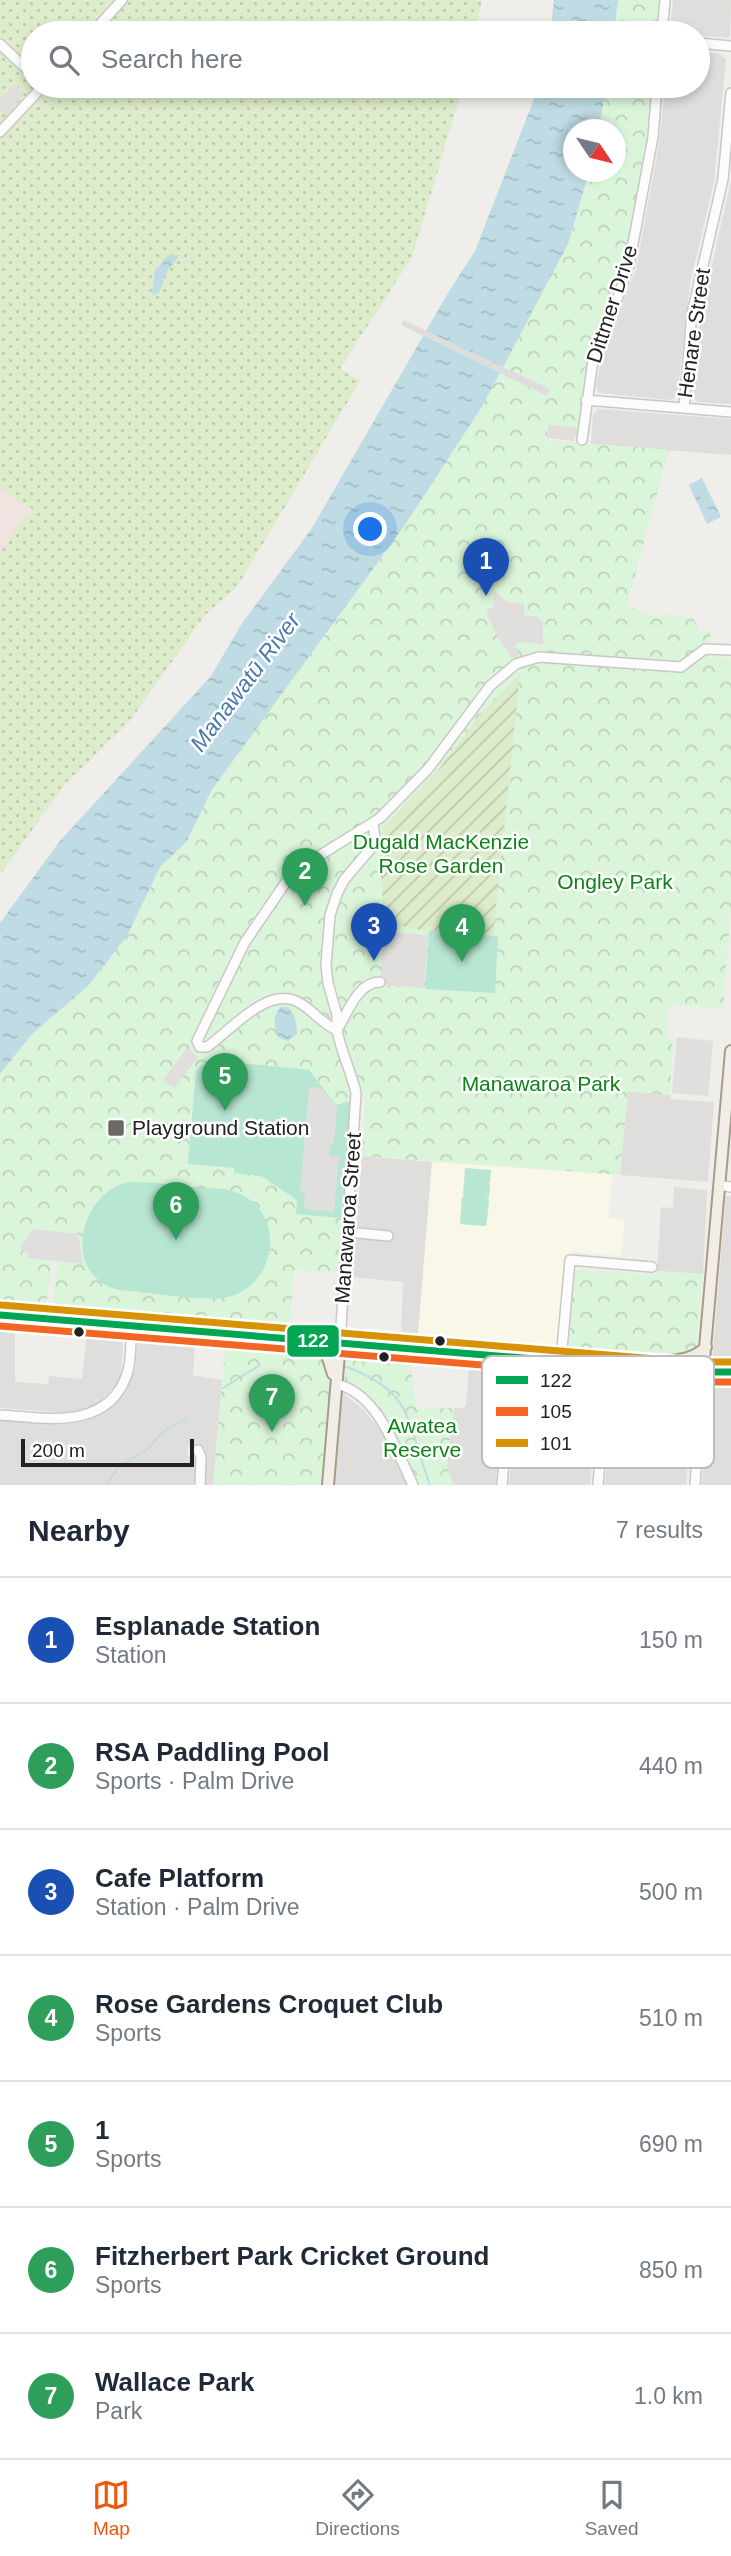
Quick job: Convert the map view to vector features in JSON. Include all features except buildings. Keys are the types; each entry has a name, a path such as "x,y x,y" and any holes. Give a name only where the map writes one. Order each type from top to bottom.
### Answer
{"main road":[{"path":"705,1356 731,1051"},
{"path":"0,1315 513,1356"},
{"path":"310,1340 324,1350 331,1362 334,1411"},
{"path":"328,1485 340,1342"},
{"path":"694,1356 706,1347"}],"street":[{"path":"103,21 122,0"},
{"path":"663,21 665,0"},
{"path":"0,44 21,64"},
{"path":"710,44 731,46"},
{"name":"Henare Street","path":"684,408 695,299 723,179 731,93"},
{"path":"0,132 32,98"},
{"name":"Dittmer Drive","path":"582,440 594,354 629,265 653,137 656,98"},
{"path":"586,400 731,412"},
{"path":"380,982 371,982 362,987 337,1030 325,1025 304,1006 287,999 275,1000 258,1007 207,1047 198,1045 198,1037 245,942 286,882 306,864 373,824 428,769 490,686 516,664 539,657 681,667 705,649 731,650"},
{"name":"Manawaroa Street","path":"340,1342 356,1093 351,1070 340,1047 337,1015 326,965 330,915 337,894 344,880 373,846 373,824"},
{"path":"719,1185 731,1186"},
{"path":"348,1232 388,1236"},
{"path":"561,1356 570,1260 652,1267"},
{"path":"0,1415 60,1419 81,1417 98,1410 120,1389 127,1373 132,1326"},
{"path":"337,1384 355,1393 371,1407 386,1430 413,1485"},
{"path":"198,1450 201,1457 200,1485"}],"shaded area":[{"path":"673,0 731,0 730,35 727,38 710,36 710,21 671,21"},
{"path":"710,53 720,54 726,59 714,182 690,283 677,396 671,400 599,393 596,387 602,354 636,269 659,144 664,98 710,98"},
{"path":"15,84 21,90 21,97 7,115 0,109 0,100"},
{"path":"731,180 731,404 698,402 693,397 700,318"},
{"path":"598,409 731,419 731,455 591,444 593,415"},
{"path":"548,425 576,427 579,436 575,436 574,441 547,438"},
{"path":"0,490 34,510 31,515 24,517 0,553"},
{"path":"494,590 507,602 524,603 524,615 543,621 543,644 518,642 515,645 520,659 515,660 501,644 487,615 488,608 493,608"},
{"path":"384,931 428,935 424,988 380,985"},
{"path":"677,1037 713,1041 708,1096 672,1093"},
{"path":"187,1048 198,1057 174,1088 163,1080"},
{"path":"309,1087 321,1088 337,1107 334,1144 330,1145 329,1156 339,1157 334,1212 304,1209 305,1193 300,1192"},
{"path":"628,1091 670,1095 671,1099 714,1102 708,1182 620,1175"},
{"path":"362,1156 432,1162 418,1336 401,1334 403,1282 352,1277 356,1237 388,1241 393,1236 391,1231 356,1226"},
{"path":"432,1162 613,1174 608,1217 625,1220 621,1256 571,1252 556,1352 418,1336"},
{"path":"674,1187 707,1190 703,1274 657,1271 661,1207 673,1208"},
{"path":"726,1196 731,1196 731,1364 714,1363"},
{"path":"33,1229 78,1234 83,1264 28,1258 28,1254 20,1248"},
{"path":"0,1329 15,1330 15,1382 48,1384 49,1376 82,1379 87,1335 120,1337 123,1341 118,1383 96,1406 79,1412 0,1408"},
{"path":"144,1337 195,1341 193,1375 222,1380 213,1485 203,1485 205,1448 188,1446 187,1455 197,1458 195,1485 0,1485 0,1419 63,1423 87,1421 106,1411 126,1392 135,1369 138,1341"},
{"path":"469,1366 482,1367 482,1468 497,1468 496,1485 453,1485 447,1466 454,1408 463,1408 466,1405"},
{"path":"714,1384 731,1386 731,1485 702,1485 703,1468 714,1468"},
{"path":"341,1394 364,1410 382,1432 408,1485 334,1485"},
{"path":"511,1468 591,1468 590,1485 509,1485"},
{"path":"606,1468 687,1468 686,1485 605,1485"}],"green space":[{"path":"0,0 482,0 478,21 21,21 21,98 459,98 412,257 340,369 360,381 237,587 205,615 130,721 63,787 0,875 0,553 24,517 34,511 0,490"},
{"path":"618,0 660,0 658,21 615,21"},
{"path":"604,98 651,98 647,145 624,264 589,354 580,431 576,431 575,427 548,425 546,440 669,450 627,605 649,615 676,614 693,618 700,631 711,632 708,656 731,658 731,907 723,1009 669,1005 666,1037 673,1039 670,1095 628,1092 620,1175 362,1156 365,1104 368,1098 352,1101 338,1272 294,1270 290,1331 53,1306 58,1262 52,1260 46,1306 0,1302 0,1074 32,1034 88,986 127,936 160,867 187,841 211,791 405,525 483,405 568,244 586,182 626,182 626,119 601,119"},
{"name":"Dugald MacKenzie Rose Garden","path":"520,674 493,935 421,930 387,923 380,859 383,827 436,773 479,716"},
{"path":"429,931 498,936 495,993 425,989"},
{"path":"208,1060 309,1070 336,1105 352,1101 341,1218 296,1214 297,1200 261,1176 234,1173 234,1168 188,1164 196,1070"},
{"path":"465,1168 491,1170 490,1183 487,1183 490,1184 489,1197 486,1198 489,1199 488,1212 485,1212 488,1213 486,1226 460,1224 461,1211 464,1210 461,1210 462,1197 465,1196"},
{"path":"130,1182 225,1189 250,1200 262,1213 269,1228 270,1246 258,1278 245,1290 217,1298 189,1298 119,1290 100,1282 89,1268 83,1252 83,1234 98,1201 112,1189"},
{"path":"573,1269 656,1275 657,1271 703,1274 696,1348 676,1356 595,1356 566,1353"},
{"path":"226,1338 334,1349 323,1485 213,1485"},
{"name":"Awatea Reserve","path":"352,1356 410,1361 416,1409 454,1408 447,1465 453,1485 413,1485 371,1407 344,1384 347,1359"}],"water":[{"path":"554,0 618,0 615,21 551,21"},
{"name":"Manawatū River","path":"534,98 604,98 601,119 563,119 563,182 586,182 568,244 483,405 405,525 211,791 187,841 160,867 127,936 88,986 32,1034 0,1074 0,923 59,842 211,676 241,625 312,528 475,251"},
{"path":"168,255 180,255 167,271 159,293 152,295 155,271"},
{"path":"702,478 721,517 707,524 689,485"},
{"path":"281,1007 288,1007 296,1023 297,1034 288,1041 279,1038 275,1026 276,1014"}],"pier":[{"path":"403,320 550,389 547,396 401,325"}],"waterway":[{"path":"223,1388 260,1365"},
{"path":"341,1365 383,1385 395,1397 411,1425 430,1485"},
{"path":"107,1485 118,1467 149,1448 161,1433 187,1418"}],"transit line":[{"name":"101","path":"1,1305 620,1356"},
{"name":"122","path":"0,1315 498,1356"},
{"name":"105","path":"0,1326 482,1365"},
{"name":"101","path":"714,1362 731,1362"},
{"name":"122","path":"714,1372 731,1372"},
{"name":"105","path":"714,1382 731,1382"}],"place":[{"name":"Esplanade Station","path":"486,596"},
{"name":"RSA Paddling Pool","path":"305,906"},
{"name":"Cafe Platform","path":"374,961"},
{"name":"Rose Gardens Croquet Club","path":"462,962"},
{"name":"1","path":"225,1111"},
{"name":"Playground Station","path":"116,1128"},
{"name":"Fitzherbert Park Cricket Ground","path":"176,1240"},
{"name":"Wallace Park","path":"272,1432"}],"park label":[{"name":"Ongley Park","path":"615,882"},
{"name":"Manawaroa Park","path":"541,1084"}]}
